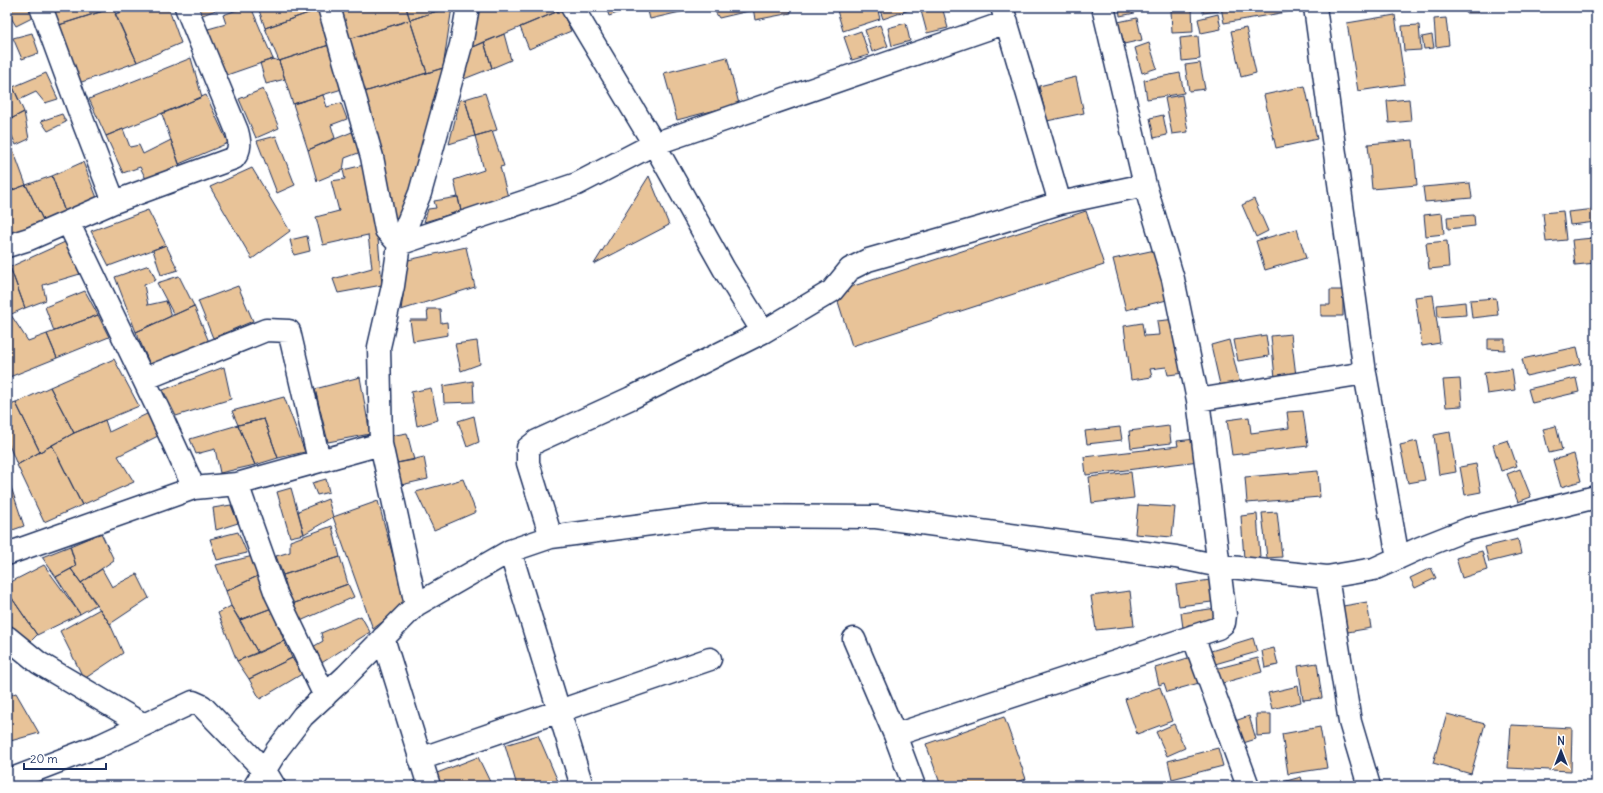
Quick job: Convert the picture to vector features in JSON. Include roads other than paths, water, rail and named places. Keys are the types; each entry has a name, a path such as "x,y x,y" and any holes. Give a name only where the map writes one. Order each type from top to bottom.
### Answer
{"street":[{"path":"42,7 114,202"},
{"path":"7,246 114,202 234,158 239,151 240,142 237,131 186,7"},
{"path":"329,7 372,157 386,230 399,244"},
{"path":"416,605 380,444 379,347 393,286 399,244 420,193 461,45 468,7"},
{"path":"572,7 654,144 724,269 764,332"},
{"path":"895,735 1218,628 1224,622 1225,615 1220,566 1198,400 1173,279 1145,185 1103,7"},
{"path":"1315,7 1365,373 1398,558"},
{"path":"399,244 577,184 654,144 1004,15 1060,203"},
{"path":"551,537 528,463 528,448 537,441 631,398 764,332 832,291 850,269 868,260 1060,203 1145,185"},
{"path":"68,222 144,379 194,488"},
{"path":"144,379 266,330 289,331 319,460"},
{"path":"1198,400 1365,373"},
{"path":"7,554 194,488 237,484 380,444"},
{"path":"237,484 276,594 324,696"},
{"path":"7,781 101,745 189,704 197,703 202,706 265,781 278,750 303,716 416,605 510,551 551,537 712,516 876,517 1176,558 1220,566 1326,577 1374,569 1468,529 1596,497"},
{"path":"510,551 582,786"},
{"path":"1326,577 1350,722 1368,786"},
{"path":"1193,636 1248,786"},
{"path":"7,637 39,663 144,725"},
{"path":"383,638 429,786"},
{"path":"854,639 895,735 914,786"},
{"path":"420,760 710,659"}]}
